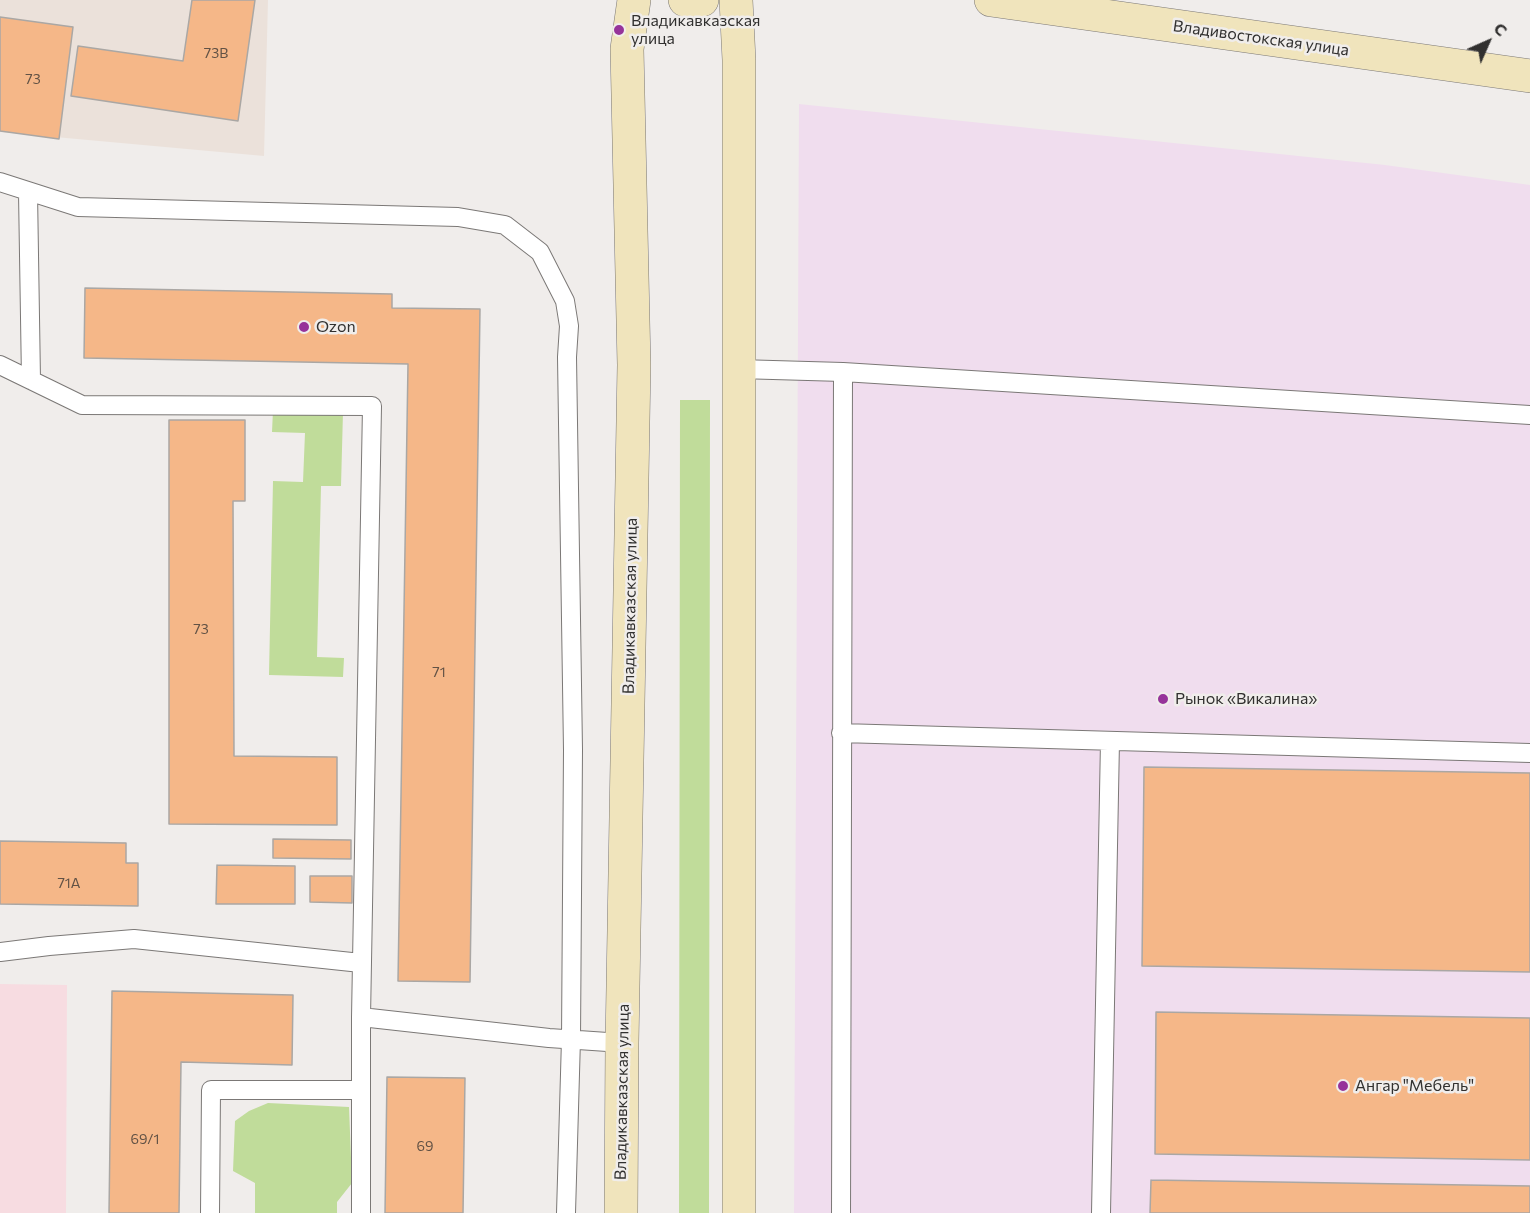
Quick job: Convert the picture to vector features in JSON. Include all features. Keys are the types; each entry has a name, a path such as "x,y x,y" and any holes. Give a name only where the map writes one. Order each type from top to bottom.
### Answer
{"main road":[{"name":"Владикавказская улица","path":"621,1213 634,365 627,49 634,0"},
{"path":"685,0 702,0"},
{"path":"736,0 739,60 739,1213"},
{"name":"Владивостокская улица","path":"991,0 1530,76"}],"lane":[{"path":"0,182 78,207 458,217 505,225 540,252 565,301 568,326 573,750 571,1039 566,1213"},
{"path":"28,192 31,380"},
{"path":"0,366 82,405 372,406 361,963 361,1213"},
{"path":"738,369 843,372 1530,415"},
{"path":"841,1213 843,372"},
{"path":"841,734 1530,753"},
{"path":"1101,1213 1110,741"},
{"path":"0,952 134,939 361,963"},
{"path":"361,1017 622,1043"},
{"path":"210,1213 211,1090 360,1090"}],"shaded area":[{"path":"0,0 268,0 264,156 0,132"},
{"name":"Рынок «Викалина»","path":"799,104 1385,165 1530,185 1530,1213 794,1213"},
{"path":"0,984 67,985 66,1213 0,1213"}],"green space":[{"path":"680,400 710,400 709,1213 679,1213"},
{"path":"273,410 343,412 341,486 321,486 317,657 344,658 343,677 269,675 273,481 303,482 305,433 272,432"},
{"path":"268,1103 349,1107 352,1183 337,1202 337,1213 255,1213 255,1183 233,1171 235,1121 249,1111"}],"building":[{"path":"192,0 255,0 238,121 71,96 78,46 183,61"},
{"path":"0,17 73,27 59,139 0,131"},
{"path":"85,288 392,294 392,308 480,309 470,982 398,981 408,364 84,358"},
{"path":"169,420 245,420 245,501 233,501 234,756 337,757 337,825 169,824"},
{"path":"1144,767 1530,773 1530,972 1142,966"},
{"path":"273,839 351,840 351,859 273,858"},
{"path":"0,841 126,843 126,863 138,863 138,906 0,904"},
{"path":"217,865 295,866 295,904 216,904"},
{"path":"310,876 352,876 352,903 310,902"},
{"path":"112,991 293,995 292,1065 181,1062 179,1213 109,1213"},
{"name":"Ангар \"Мебель\"","path":"1156,1012 1530,1018 1530,1160 1155,1154"},
{"path":"387,1077 465,1078 463,1213 385,1213"},
{"path":"1151,1180 1530,1186 1530,1213 1150,1213"}],"place":[{"name":"Владикавказская улица","path":"619,30"},
{"name":"Ozon","path":"304,327"},
{"name":"Рынок «Викалина»","path":"1163,699"},
{"name":"Ангар \"Мебель\"","path":"1343,1086"}]}
